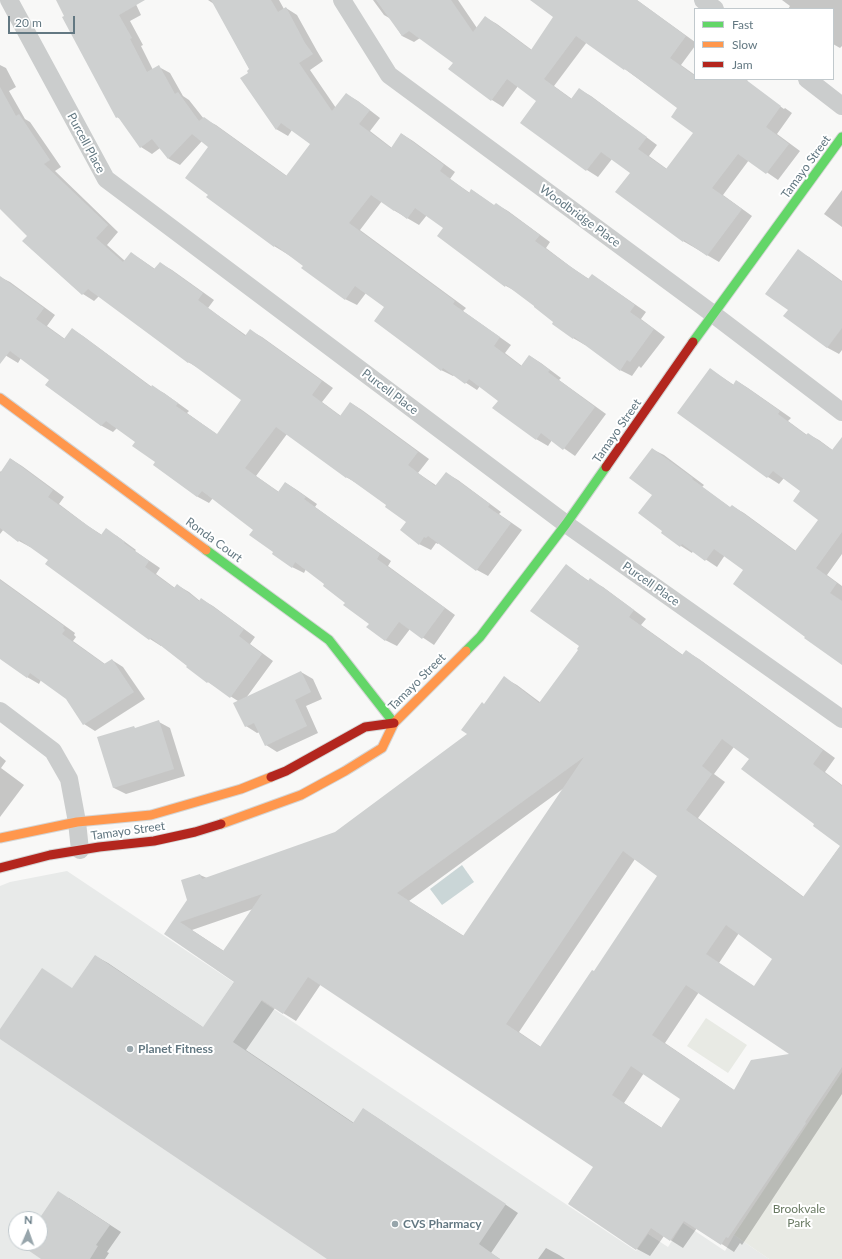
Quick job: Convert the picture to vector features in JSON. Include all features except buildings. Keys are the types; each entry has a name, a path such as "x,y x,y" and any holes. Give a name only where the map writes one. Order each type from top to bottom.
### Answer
{"street":[{"name":"Purcell Place","path":"9,0 106,179 566,524 842,719"},
{"name":"Woodbridge Place","path":"342,0 389,75 713,314 842,412"},
{"path":"703,0 714,8"},
{"path":"808,80 842,106"},
{"name":"Tamayo Street","path":"0,868 50,855 99,847 154,842 195,832 250,814 301,794 345,771 382,748 394,723 480,637 566,524 713,314 842,138"},
{"name":"Ronda Court","path":"0,398 329,640 394,723"},
{"path":"0,711 53,751 69,779 77,822 80,850"},
{"name":"Tamayo Street","path":"0,838 77,822 151,815 191,804 241,789 286,771 365,727 394,723"}],"shaded area":[{"path":"462,865 474,882 442,905 430,889"},
{"path":"67,871 636,1251 648,1234 668,1247 683,1223 725,1251 734,1235 769,1259 0,1259 0,886 10,882"}],"green space":[{"path":"706,1018 747,1045 728,1073 687,1046"},
{"name":"Brookvale Park","path":"842,1072 842,1259 769,1259 734,1235"}],"traffic: fast":[{"path":"693,342 842,137"},
{"path":"466,651 480,637 566,524 606,467"},
{"path":"206,550 329,640 394,723"}],"traffic: slow":[{"path":"0,398 206,550"},
{"path":"221,824 301,795 345,771 382,748 394,723 466,651"},
{"path":"0,838 77,822 151,815 241,789 271,777"}],"traffic: jam":[{"path":"606,467 693,342"},
{"path":"271,777 286,771 365,727 394,723"},
{"path":"0,868 50,855 99,847 154,841 195,832 221,824"}],"place":[{"name":"Planet Fitness","path":"130,1049"},
{"name":"CVS Pharmacy","path":"395,1224"}]}
